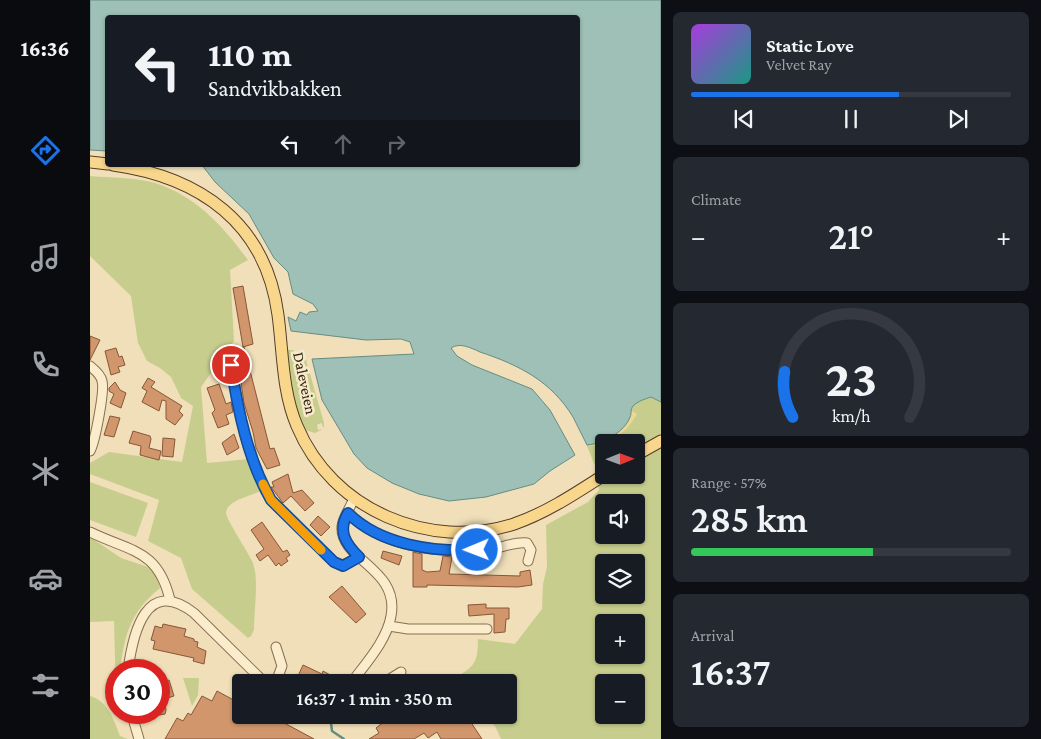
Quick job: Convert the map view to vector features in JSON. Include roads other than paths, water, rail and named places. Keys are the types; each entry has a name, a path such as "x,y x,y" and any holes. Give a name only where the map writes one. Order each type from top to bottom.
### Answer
{"main road":[{"path":"90,162 105,164"},
{"name":"Daleveien","path":"125,167 155,172 192,188 230,214 248,234 269,275 274,292 286,388 297,426 320,464 354,498 382,515 415,528 440,532 478,531 514,524 533,517 595,480"},
{"path":"645,449 661,441"}],"street":[{"path":"231,365 240,418 265,490 271,500 334,562 343,566 359,557"},
{"path":"90,366 101,378 103,384 90,451"},
{"path":"354,498 343,521 343,535 350,548 378,574 388,589 392,602 389,626 357,674"},
{"path":"348,513 375,533 401,542 439,550 484,550 527,543 531,550 528,561"},
{"path":"90,532 149,558 161,571 170,600"},
{"path":"130,659 133,640 146,610 159,602 170,600 183,604 194,612 256,674"},
{"path":"389,626 487,629"},
{"path":"276,647 282,666 279,674"},
{"path":"134,724 138,739"}],"water":[{"path":"90,0 661,0 661,402 651,397 642,400 632,407 631,416 623,428 615,434 595,434 595,443 587,445 564,404 544,384 508,363 466,346 454,346 451,348 457,356 472,365 532,389 550,410 575,455 534,484 486,497 449,501 419,494 392,483 367,468 354,454 322,400 312,359 414,354 410,342 401,339 366,340 291,331 288,317 296,321 300,312 307,315 309,312 318,311 313,304 293,294 288,272 274,258 249,214 215,182 204,167 580,167 580,15 105,15 105,151 90,150"}],"waterway":[{"path":"331,724 332,731 344,739"}]}
